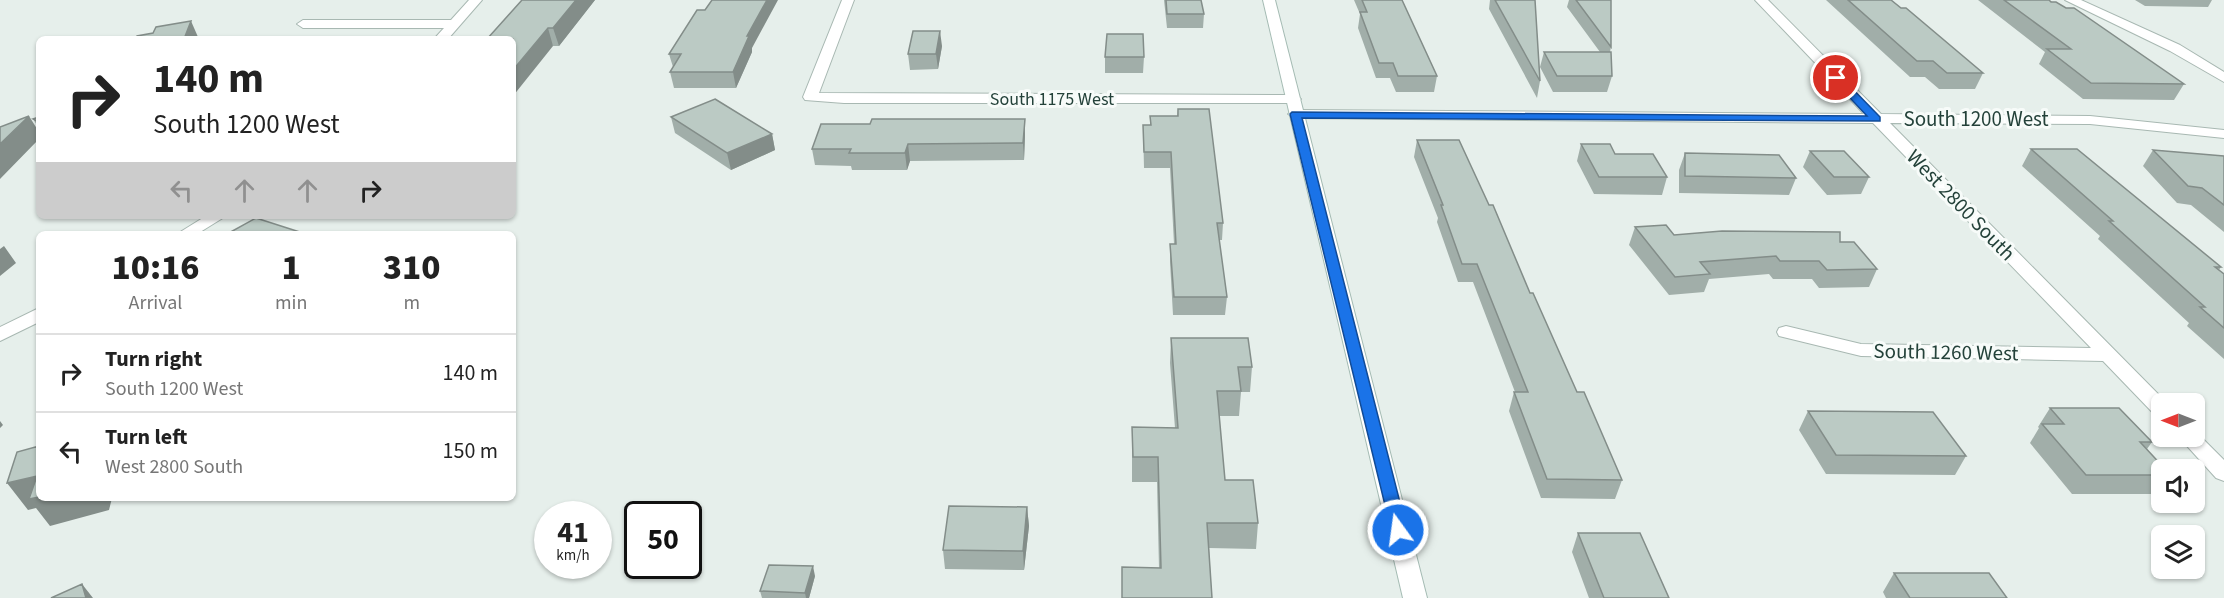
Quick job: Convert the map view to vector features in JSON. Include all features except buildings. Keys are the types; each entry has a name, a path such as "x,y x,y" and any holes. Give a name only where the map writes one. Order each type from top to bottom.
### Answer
{"street":[{"path":"444,36 476,0"},
{"name":"South 1175 West","path":"848,0 810,97 1295,107"},
{"path":"1269,0 1415,598"},
{"name":"West 2800 South","path":"1761,0 2151,399"},
{"path":"2070,0 2175,48 2224,78"},
{"path":"303,24 455,24"},
{"name":"South 1200 West","path":"1295,107 1876,119 2090,120 2224,134"},
{"path":"190,231 212,219"},
{"path":"0,335 36,316"},
{"name":"South 1260 West","path":"1786,332 1861,350 2108,355"},
{"path":"2199,447 2224,473"}],"route":[{"path":"1398,530 1295,114 1876,119 1836,78"}]}
